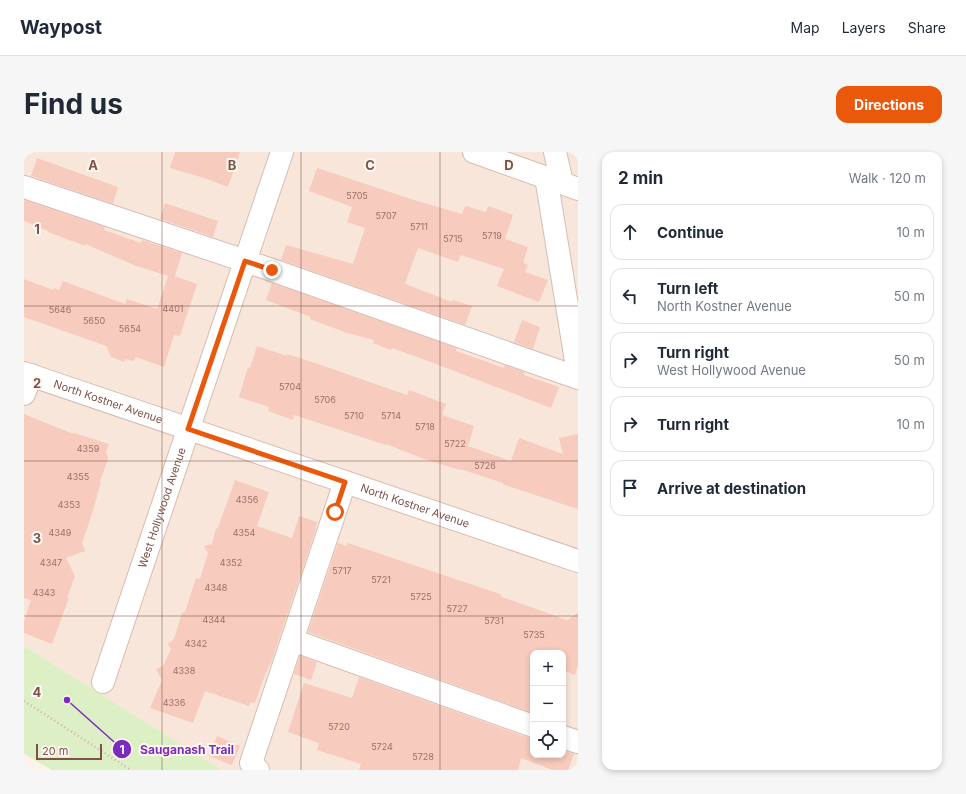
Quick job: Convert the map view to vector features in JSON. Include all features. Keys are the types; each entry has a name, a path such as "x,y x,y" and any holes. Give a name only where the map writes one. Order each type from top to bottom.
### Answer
{"street":[{"name":"West Hollywood Avenue","path":"103,682 282,152"},
{"path":"474,152 562,183"},
{"path":"555,152 562,183 578,373"},
{"path":"24,187 245,261 578,378"},
{"name":"North Kostner Avenue","path":"26,381 188,429 578,561"},
{"path":"254,766 292,640 345,482"},
{"path":"292,640 530,725"},
{"path":"566,738 578,742"}],"path":[{"path":"24,701 130,770"}],"shaded area":[{"path":"24,152 578,152 578,770 222,770 24,646"}],"green space":[{"path":"24,646 222,770 52,770 24,754"}],"building":[{"path":"175,152 240,152 228,187 170,168"},
{"path":"37,158 118,187 113,204 31,176"},
{"path":"317,168 462,214 465,206 486,212 488,206 513,215 505,239 528,247 523,263 528,265 525,272 548,280 539,302 497,286 504,269 461,255 458,262 418,248 405,284 452,302 453,300 472,306 465,325 281,260 286,245 353,264 365,228 347,222 352,207 309,191"},
{"path":"24,200 105,227 104,230 141,243 142,240 182,253 175,276 197,284 180,336 174,335 164,367 136,357 134,361 126,359 124,362 111,357 106,346 24,317 24,279 53,290 54,288 59,290 63,281 125,304 127,299 157,309 168,276 134,265 85,244 85,246 48,232 24,221"},
{"path":"165,203 218,221 213,237 160,219"},
{"path":"272,283 457,348 456,351 504,368 505,365 524,372 524,375 559,387 551,408 420,358 392,348 391,350 373,343 374,340 347,333 310,319 311,317 266,300"},
{"path":"522,320 540,327 533,349 514,342"},
{"path":"257,346 315,363 407,395 409,390 446,404 442,415 474,426 468,446 511,461 519,438 563,454 559,438 578,434 578,509 460,469 424,459 386,444 294,415 293,420 268,411 269,407 239,397 248,367 250,368"},
{"path":"24,414 73,434 74,433 109,444 106,452 108,459 82,543 85,551 66,558 75,576 67,598 69,598 52,644 24,633 24,621 31,600 24,598"},
{"path":"235,480 269,492 257,526 292,538 299,516 317,522 270,666 269,665 266,672 255,703 251,702 249,706 205,691 193,723 150,708 162,680 156,669 163,666 171,649 168,644 174,639 182,613 185,612 196,578 200,579 208,553 204,546 212,544 216,529 218,528"},
{"path":"338,543 346,546 348,543 497,593 502,597 567,620 578,613 578,665 575,675 566,671 566,650 530,650 530,712 308,632"},
{"path":"300,656 317,662 311,680 294,674"},
{"path":"359,677 530,738 530,758 566,758 566,751 574,754 568,770 553,770 521,758 518,770 359,770 361,764 317,750 319,743 288,732 304,683 352,698"},
{"path":"217,736 240,746 232,765 209,756"}],"place":[{"name":"Sauganash Trail","path":"67,700"}],"route":[{"path":"272,270 245,261 188,429 345,482 335,512"}]}
